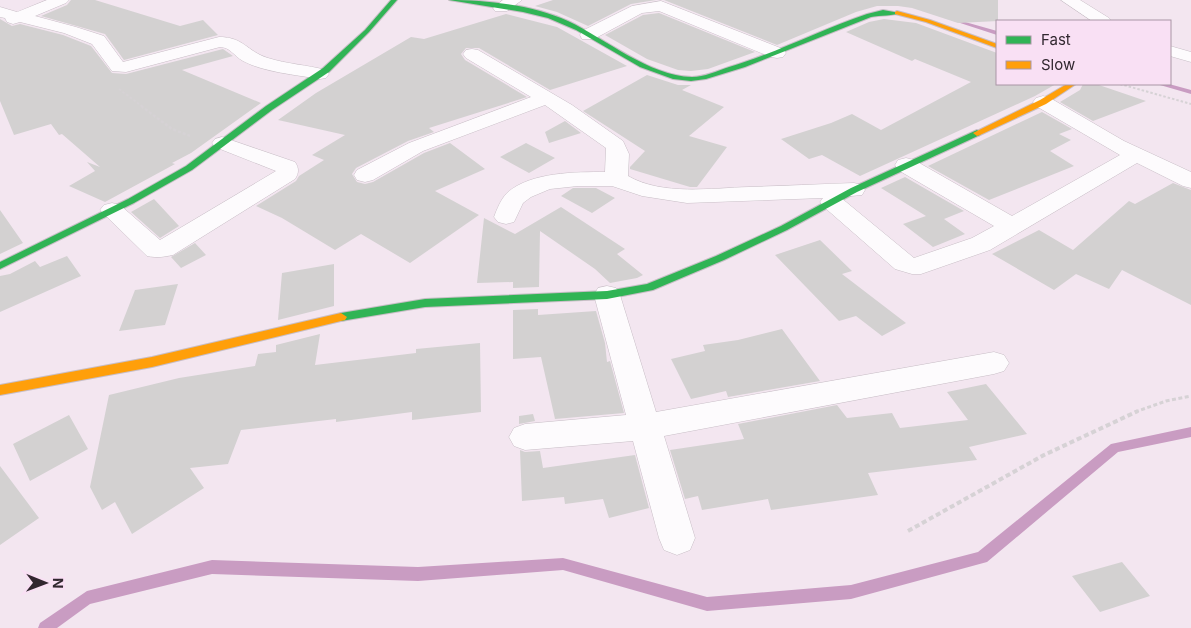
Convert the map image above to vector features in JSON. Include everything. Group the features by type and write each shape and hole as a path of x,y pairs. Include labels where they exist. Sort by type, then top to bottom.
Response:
{"street":[{"path":"0,24 61,0"},
{"path":"0,266 112,210 188,168 269,108 320,74 367,31 394,0"},
{"path":"452,0 508,4 562,22 678,78 692,79 706,76 777,53 854,21 883,12 925,21 996,46"},
{"path":"1068,0 1101,20"},
{"path":"588,35 638,9 661,6 777,53"},
{"path":"0,12 70,30 98,40 118,67 126,67 219,42 230,42 249,57 265,63 320,74"},
{"path":"1171,51 1191,57"},
{"path":"472,54 547,98 616,144 620,153 615,173 617,179"},
{"path":"0,390 152,362 321,321 424,303 607,295 649,287 720,258 784,228 854,190 1043,102 1070,85"},
{"path":"365,175 416,147 547,98"},
{"path":"1043,102 1137,154 1191,181"},
{"path":"112,210 156,250 164,249 287,174 287,167 220,144"},
{"path":"832,202 897,258 912,266 921,266 981,244 1137,154"},
{"path":"906,165 1012,226"},
{"path":"506,217 514,199 531,188 564,180 617,179 625,184 645,190 687,196 854,190"},
{"path":"607,295 677,538"},
{"path":"525,438 644,427 994,363"}],"path":[{"path":"1124,85 1191,104"},
{"path":"118,89 172,129 220,144"},
{"path":"908,531 1051,451 1118,420 1180,397 1191,396"}],"building":[{"path":"71,0 95,0 180,26 203,20 218,35 124,60 105,34 41,16 67,5"},
{"path":"553,0 656,0 631,4 588,26 557,12 535,6"},
{"path":"664,0 998,0 998,20 996,21 958,23 912,8 877,6 856,12 777,45"},
{"path":"659,13 755,52 708,69 678,70 647,59 605,35 643,15"},
{"path":"506,14 557,27 627,66 550,90 479,48 466,48 461,54 465,60 527,97 429,128 434,132 408,141 356,168 352,174 357,182 365,184 373,182 424,153 450,143 485,169 435,191 479,215 410,263 361,234 335,250 282,218 256,206 296,181 299,176 324,160 312,155 345,135 278,120 316,93 411,37 424,39"},
{"path":"0,19 12,26 20,24 63,35 91,46 112,73 126,74 223,49 233,56 182,70 261,103 191,153 172,163 175,164 105,202 69,186 95,171 87,162 100,167 62,134 59,135 51,124 14,135 0,101"},
{"path":"884,19 916,23 996,53 996,85 1054,85 1035,96 860,176 822,155 809,159 781,139 831,123 852,114 881,130 971,82 915,59 912,61 846,32 869,22"},
{"path":"647,75 678,85 691,85 682,90 724,107 689,136 727,147 697,187 690,187 630,169 645,151 583,111"},
{"path":"1082,85 1099,85 1146,101 1093,121 1060,102 1080,90"},
{"path":"1042,112 1072,129 1059,134 1071,140 1050,151 1074,166 989,200 928,166"},
{"path":"565,121 581,133 549,143 545,132"},
{"path":"526,143 555,158 529,173 500,157"},
{"path":"905,177 964,211 944,219 965,234 933,247 903,224 926,216 881,188"},
{"path":"1173,183 1191,190 1191,305 1122,270 1109,289 1076,274 1054,290 992,254 1039,230 1073,250 1129,201 1135,204"},
{"path":"573,188 596,188 615,198 592,213 561,196"},
{"path":"154,199 179,226 160,238 131,212"},
{"path":"561,207 625,249 617,254 643,275 637,278 610,283 595,269 540,231 539,287 513,288 513,282 477,283 484,218 515,234"},
{"path":"0,210 23,243 0,254"},
{"path":"820,240 852,271 842,274 906,323 882,336 856,316 839,321 775,255"},
{"path":"195,243 206,255 181,268 171,257"},
{"path":"67,256 81,276 0,312 0,276 10,274 35,261 40,267"},
{"path":"334,264 334,306 278,320 282,273"},
{"path":"178,284 165,325 119,331 135,290"},
{"path":"538,309 538,315 596,311 605,343 607,362 610,361 624,413 555,419 541,357 513,359 513,310"},
{"path":"782,329 820,381 728,397 726,391 691,399 671,359 705,351 703,345 738,340"},
{"path":"320,334 315,365 416,353 416,349 480,343 481,412 412,420 412,412 336,422 336,419 241,430 228,464 190,468 204,488 132,534 115,502 102,510 90,487 109,395 179,378 255,366 258,354 276,352 276,345"},
{"path":"986,384 1027,434 969,447 977,460 868,473 878,495 771,510 768,499 702,510 698,496 685,499 670,450 744,439 738,424 837,405 847,418 892,413 900,428 968,420 947,392"},
{"path":"533,414 535,421 519,424 519,416"},
{"path":"69,415 88,449 30,481 13,444"},
{"path":"520,450 525,452 540,451 543,468 635,455 649,508 609,518 603,499 565,504 564,497 522,501"},
{"path":"0,466 39,518 0,545"},
{"path":"1122,562 1150,596 1100,612 1072,576"}],"waterway":[{"path":"953,19 996,33"},
{"path":"1166,85 1191,92"},
{"path":"45,628 87,598 212,567 418,574 563,564 707,604 851,592 982,557 1115,448 1191,432"}],"traffic: fast":[{"path":"0,266 131,201 189,168 269,108 326,70 367,31 394,0"},
{"path":"452,0 523,10 551,17 578,29 643,65 676,77 691,79 743,65 869,15 883,12 897,13"},
{"path":"341,317 425,303 607,295 649,287 720,258 784,228 854,190 977,133"}],"traffic: slow":[{"path":"897,13 928,21 996,46"},
{"path":"977,133 1043,102 1070,85"},
{"path":"0,390 152,362 341,317"}]}
